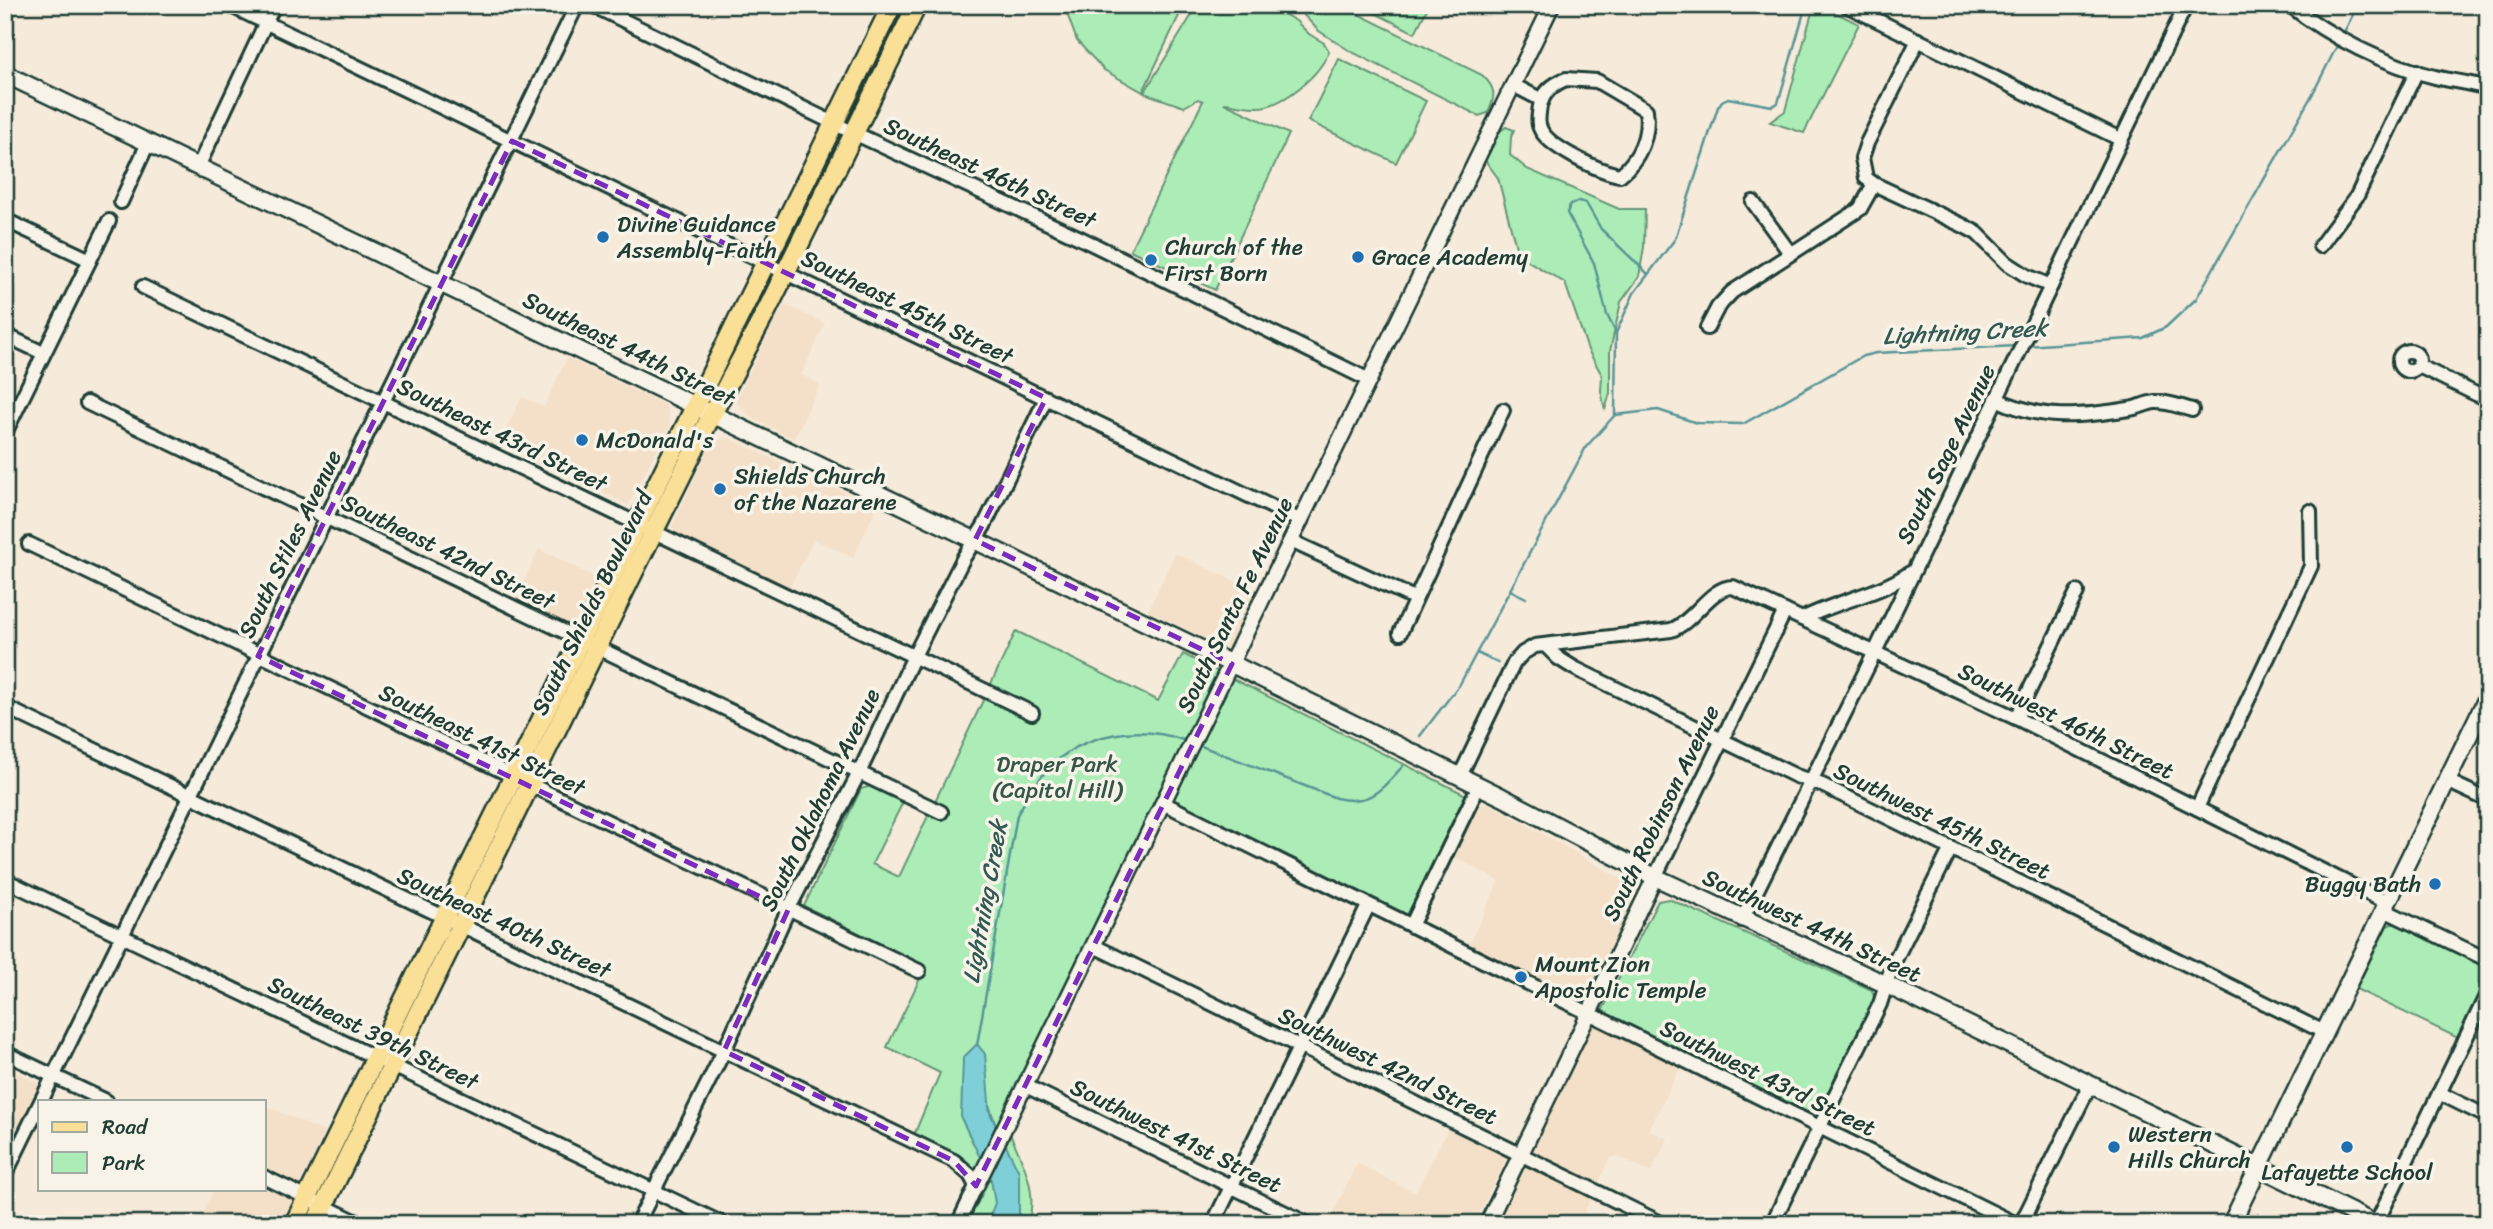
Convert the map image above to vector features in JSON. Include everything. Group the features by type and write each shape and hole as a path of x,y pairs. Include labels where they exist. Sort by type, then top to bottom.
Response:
{"main road":[{"name":"South Shields Boulevard","path":"315,1224 393,1065 512,778 892,5"},
{"name":"South Shields Boulevard","path":"294,1224 376,1058 529,785 917,5"},
{"name":"Southeast 44th Street","path":"5,74 1232,664"},
{"name":"Southwest 44th Street","path":"1232,664 1479,785 1742,920 1887,985 2375,1224"},
{"path":"2231,1224 2488,696"}],"street":[{"name":"Southeast 45th Street","path":"229,5 1301,521"},
{"path":"198,167 274,5"},
{"name":"South Stiles Avenue","path":"41,1100 577,5"},
{"name":"Southeast 46th Street","path":"592,5 854,133 1080,238 1369,380"},
{"name":"South Santa Fe Avenue","path":"958,1224 1552,5"},
{"path":"1846,5 2120,139"},
{"name":"South Sage Avenue","path":"1742,920 1874,654 2186,5"},
{"path":"2290,5 2321,28 2417,71 2488,88"},
{"path":"1918,40 1867,143 1862,158 1866,178 1977,233 2007,263 2027,276 2051,286"},
{"path":"2320,246 2357,196 2417,71"},
{"path":"1566,79 1597,81 1646,110 1646,138 1628,169 1620,175 1609,173 1549,141 1539,128 1542,100 1553,84 1566,79"},
{"path":"1513,85 1542,100"},
{"path":"121,202 148,143"},
{"path":"1707,328 1718,307 1732,292 1860,209 1874,184"},
{"path":"1753,202 1790,253"},
{"path":"5,220 90,260"},
{"path":"5,433 109,221"},
{"name":"Southeast 43rd Street","path":"143,287 1032,713"},
{"path":"5,335 43,353"},
{"path":"2419,366 2488,400"},
{"name":"South Oklahoma Avenue","path":"637,1224 724,1051 788,910 859,774 914,656 1046,398"},
{"path":"1996,399 2043,415 2101,413 2133,409 2155,402 2192,410"},
{"name":"Southeast 42nd Street","path":"87,403 941,812"},
{"path":"1399,633 1503,410"},
{"path":"2197,808 2311,566 2310,511"},
{"path":"1292,541 1414,598"},
{"name":"Southeast 41st Street","path":"29,544 919,971"},
{"path":"1802,619 1828,606 1877,590 1913,571"},
{"name":"Southwest 46th Street","path":"1545,645 1671,631 1685,623 1722,589 1729,587 1741,590 2016,718 2197,808 2488,960"},
{"path":"2016,718 2077,592"},
{"name":"South Robinson Avenue","path":"1487,1224 1785,611"},
{"path":"1460,776 1514,663 1527,650 1545,645"},
{"name":"Southwest 45th Street","path":"1545,645 1558,658 1574,668 1951,848 2324,1032"},
{"name":"Southeast 40th Street","path":"5,707 954,1161 970,1175 976,1186"},
{"path":"2446,781 2488,800"},
{"path":"1411,926 1479,785"},
{"name":"Southwest 43rd Street","path":"1163,803 2018,1224"},
{"path":"1772,1224 1881,1004 1892,966 1951,848"},
{"name":"Southeast 39th Street","path":"5,880 723,1224"},
{"path":"1213,1224 1368,906"},
{"name":"Southwest 42nd Street","path":"1094,946 1663,1224"},
{"path":"2375,1224 2488,992"},
{"path":"5,1053 104,1100"},
{"path":"2018,1224 2090,1084"},
{"name":"Southwest 41st Street","path":"1026,1086 1308,1224"},
{"path":"2439,1093 2488,1117"},
{"name":"South Stiles Avenue","path":"5,1175 38,1105"},
{"path":"266,1178 361,1224"}],"highlighted area":[{"path":"512,141 1046,398 975,540 1232,664 976,1186 954,1161 724,1051 788,910 258,656"}],"shaded area":[{"path":"784,304 825,324 801,375 820,384 794,439 755,420 737,404 736,399"},
{"path":"567,358 667,406 670,425 628,505 499,443 522,397 544,407"},
{"path":"729,438 877,507 853,558 814,539 789,589 676,535 672,526 712,441"},
{"path":"539,549 597,578 575,622 566,624 515,600"},
{"path":"1175,553 1258,592 1231,650 1148,611"},
{"path":"1486,802 1639,889 1583,1003 1468,947 1499,881 1453,856 1479,806"},
{"path":"1594,1024 1681,1066 1649,1130 1668,1139 1651,1172 1617,1156 1610,1158 1579,1224 1496,1224"},
{"path":"5,1066 41,1084 5,1157"},
{"path":"266,1106 325,1132 281,1224 198,1224 214,1190 266,1190"},
{"path":"1449,1127 1507,1157 1474,1224 1328,1224 1357,1163 1415,1193"}],"green space":[{"path":"1064,5 1184,5 1143,92 1104,70 1077,41"},
{"path":"1198,5 1268,5 1296,21 1309,34 1324,43 1329,51 1309,79 1278,102 1257,107 1224,103 1289,134 1215,290 1130,250 1203,101 1198,99 1184,107 1144,93"},
{"path":"1294,5 1340,5 1482,75 1493,92 1488,113 1479,116 1350,51 1319,31"},
{"path":"1359,5 1429,5 1415,33"},
{"path":"1814,5 1820,5 1859,24 1804,133 1770,122 1785,111"},
{"path":"1339,59 1426,101 1396,163 1308,121"},
{"path":"1506,127 1514,130 1510,155 1527,169 1619,209 1645,209 1644,247 1639,277 1621,302 1610,351 1610,393 1605,410 1601,391 1602,375 1588,350 1565,283 1518,255 1498,178 1484,159 1495,135"},
{"name":"Draper Park (Capitol Hill)","path":"1016,631 1158,701 1183,654 1466,795 1407,916 1161,796 1002,1117 1029,1183 1031,1211 1027,1224 967,1224 983,1192 974,1169 958,1154 914,1135 940,1073 887,1047 926,966 804,906 861,789 871,786 903,802 872,864 899,877"},
{"path":"1669,899 1872,990 1875,1001 1820,1111 1805,1112 1684,1055 1602,1011 1658,901"},
{"path":"2398,924 2486,967 2488,982 2460,1039 2356,989 2387,926"}],"water":[{"path":"977,1044 985,1054 990,1113 1019,1172 1019,1216 1015,1224 987,1224 995,1203 991,1180 961,1118 963,1058"}],"waterway":[{"path":"1615,415 1616,333 1634,293 1675,239 1718,107 1728,98 1772,106 1778,103 1806,5"},
{"name":"Lightning Creek","path":"2342,36 2358,5"},
{"name":"Lightning Creek","path":"2026,346 2143,338 2166,327 2196,299 2312,95 2339,42"},
{"path":"1616,333 1607,315 1594,263 1567,213 1570,205 1579,201 1586,203 1601,229 1648,274"},
{"name":"Lightning Creek","path":"1420,736 1460,684 1586,447 1615,415 1658,410 1697,423 1743,424 1863,356 1876,353 2016,346"},
{"path":"1510,590 1526,598"},
{"path":"1477,653 1498,663"},
{"name":"Lightning Creek","path":"977,1045 1017,815 1035,785 1062,756 1095,739 1150,733 1186,741"},
{"name":"Lightning Creek","path":"1196,744 1336,798 1348,800 1367,798 1374,794 1403,766"},
{"name":"Lightning Creek","path":"989,1106 997,1129"}],"place":[{"name":"Divine Guidance Assembly-Faith","path":"603,237"},
{"name":"Grace Academy","path":"1358,257"},
{"name":"Church of the First Born","path":"1151,260"},
{"name":"McDonald's","path":"582,440"},
{"name":"Shields Church of the Nazarene","path":"720,489"},
{"name":"Buggy Bath","path":"2435,884"},
{"name":"Mount Zion Apostolic Temple","path":"1521,977"},
{"name":"Western Hills Church","path":"2114,1147"},
{"name":"Lafayette School","path":"2347,1147"}]}
